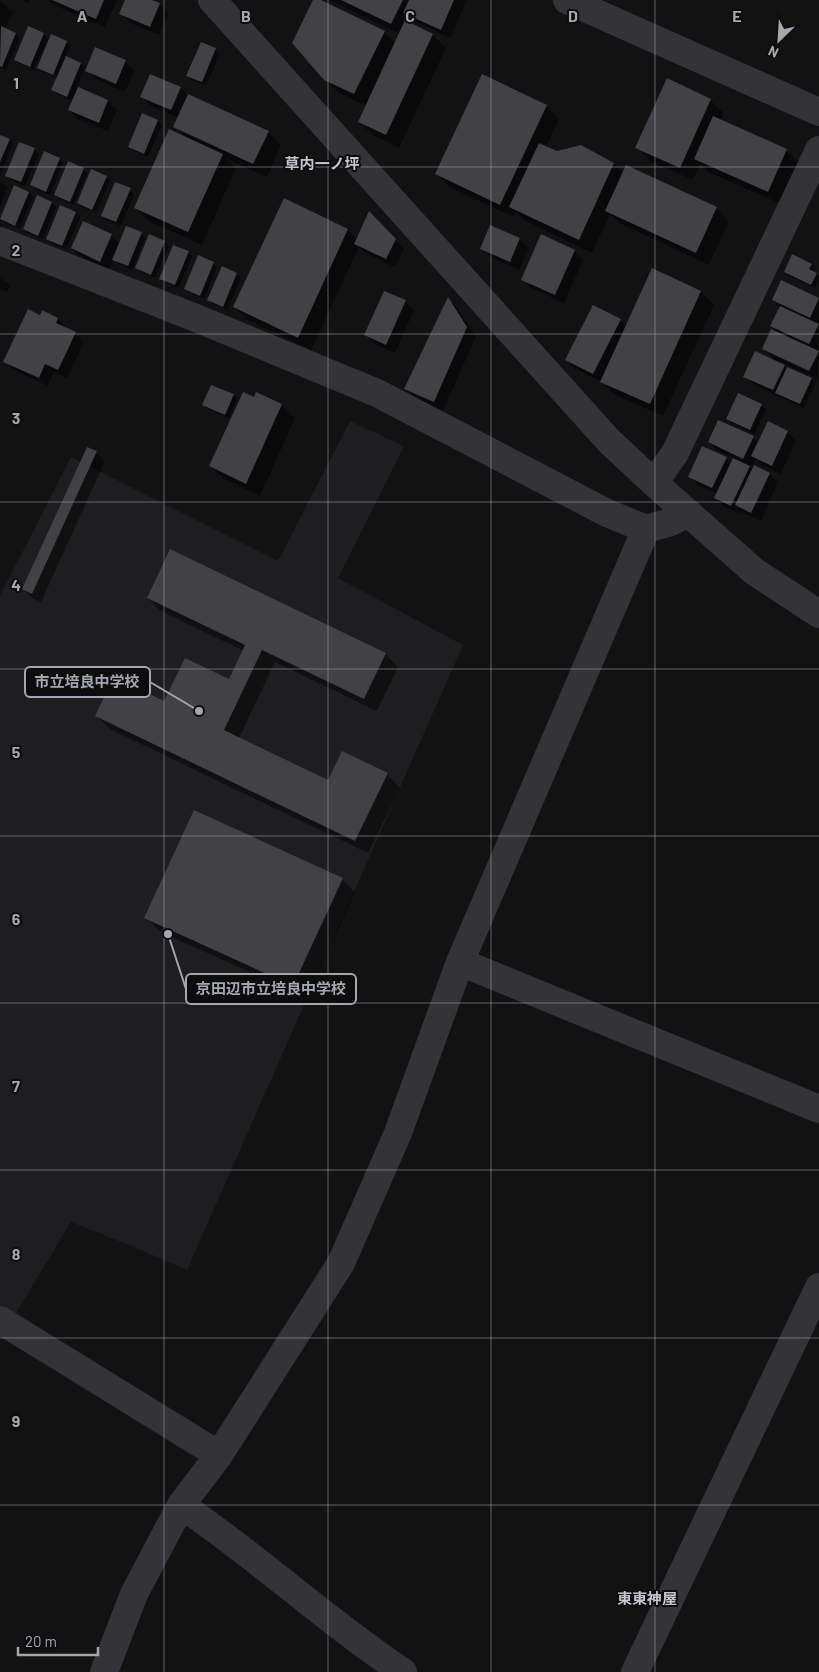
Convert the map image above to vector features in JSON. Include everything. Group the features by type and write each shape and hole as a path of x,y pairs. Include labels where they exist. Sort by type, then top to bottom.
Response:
{"street":[{"path":"212,0 609,441 654,484 754,572 819,614"},
{"path":"567,0 819,112"},
{"path":"654,484 675,452 819,150"},
{"path":"0,241 196,318 377,394 607,513 646,529 671,522 688,513"},
{"path":"104,1672 134,1594 181,1505 219,1455 341,1263 398,1132 460,962 646,529"},
{"path":"460,962 819,1109"},
{"path":"635,1672 819,1287"},
{"path":"0,1320 219,1455"},
{"path":"181,1505 216,1528 263,1567 377,1655 403,1672"}],"shaded area":[{"path":"350,421 404,446 338,578 463,645 187,1270 71,1222 13,1318 0,1309 0,596 71,457 278,561"}],"building":[{"path":"52,0 104,0 96,19"},
{"path":"125,0 152,0 160,3 150,27 119,14"},
{"path":"313,0 321,0 385,31 354,94 324,80 292,43"},
{"path":"341,0 403,0 391,24"},
{"path":"409,0 454,0 441,30 403,13"},
{"path":"405,20 433,34 386,135 358,122"},
{"path":"1,26 16,33 2,67 0,66"},
{"path":"28,26 44,33 30,67 14,60"},
{"path":"51,34 67,41 53,75 37,68"},
{"path":"201,42 216,48 202,82 186,76"},
{"path":"95,47 126,60 116,84 85,71"},
{"path":"66,56 81,63 67,97 51,90"},
{"path":"150,74 181,87 171,110 140,97"},
{"path":"482,74 547,105 500,205 435,174"},
{"path":"667,78 711,99 680,168 635,148"},
{"path":"78,87 108,100 99,123 68,110"},
{"path":"188,94 269,131 253,164 173,127"},
{"path":"142,113 158,120 144,154 128,147"},
{"path":"713,116 787,149 768,192 694,159"},
{"path":"169,129 223,154 188,232 134,208"},
{"path":"0,135 10,139 0,162"},
{"path":"19,142 35,148 21,182 5,176"},
{"path":"539,143 557,151 581,145 614,163 579,240 509,207"},
{"path":"44,151 60,158 46,192 30,185"},
{"path":"68,161 84,168 70,202 54,195"},
{"path":"626,165 717,207 696,253 605,211"},
{"path":"91,169 107,176 92,210 77,203"},
{"path":"115,182 131,188 116,222 101,216"},
{"path":"14,185 29,192 15,226 0,219"},
{"path":"37,195 52,202 38,236 23,229"},
{"path":"284,198 348,229 298,338 233,307"},
{"path":"60,205 76,212 62,246 46,239"},
{"path":"369,211 396,239 386,259 354,244"},
{"path":"83,221 112,234 100,262 71,248"},
{"path":"490,225 520,238 510,262 480,249"},
{"path":"126,226 142,232 128,266 112,260"},
{"path":"149,234 165,241 151,275 135,268"},
{"path":"541,234 575,250 555,295 521,280"},
{"path":"173,245 189,251 175,285 159,279"},
{"path":"792,254 812,264 809,269 817,273 811,285 784,272"},
{"path":"198,255 214,262 200,296 184,289"},
{"path":"222,266 237,273 223,307 207,300"},
{"path":"652,268 701,291 650,404 600,382"},
{"path":"781,280 819,298 810,318 772,300"},
{"path":"384,291 406,300 386,345 364,335"},
{"path":"448,297 467,327 434,402 404,389"},
{"path":"593,305 621,319 593,374 565,360"},
{"path":"780,306 819,324 809,344 770,326"},
{"path":"28,309 40,315 42,310 58,318 56,323 76,332 58,370 45,364 39,378 3,362"},
{"path":"771,329 819,351 809,371 762,349"},
{"path":"755,351 785,365 773,390 743,377"},
{"path":"787,367 812,378 800,404 775,393"},
{"path":"211,385 234,394 225,415 202,405"},
{"path":"243,392 254,397 256,392 282,404 246,484 209,466"},
{"path":"738,393 762,404 750,430 726,419"},
{"path":"718,420 754,436 743,459 708,442"},
{"path":"768,421 788,431 772,466 751,456"},
{"path":"702,446 727,457 712,488 688,477"},
{"path":"87,447 97,451 32,594 22,589"},
{"path":"733,458 750,466 731,506 714,498"},
{"path":"754,465 770,473 751,513 735,505"},
{"path":"170,549 386,653 364,699 262,650 224,730 328,780 342,751 388,773 355,841 95,716 114,677 164,701 185,658 229,679 245,645 147,598"},
{"path":"194,810 343,878 293,986 144,918"}],"place":[{"name":"市立培良中学校","path":"199,711"},
{"name":"京田辺市立培良中学校","path":"168,934"}],"district":[{"name":"草内一ノ坪","path":"322,163"},
{"name":"東東神屋","path":"647,1598"}]}
